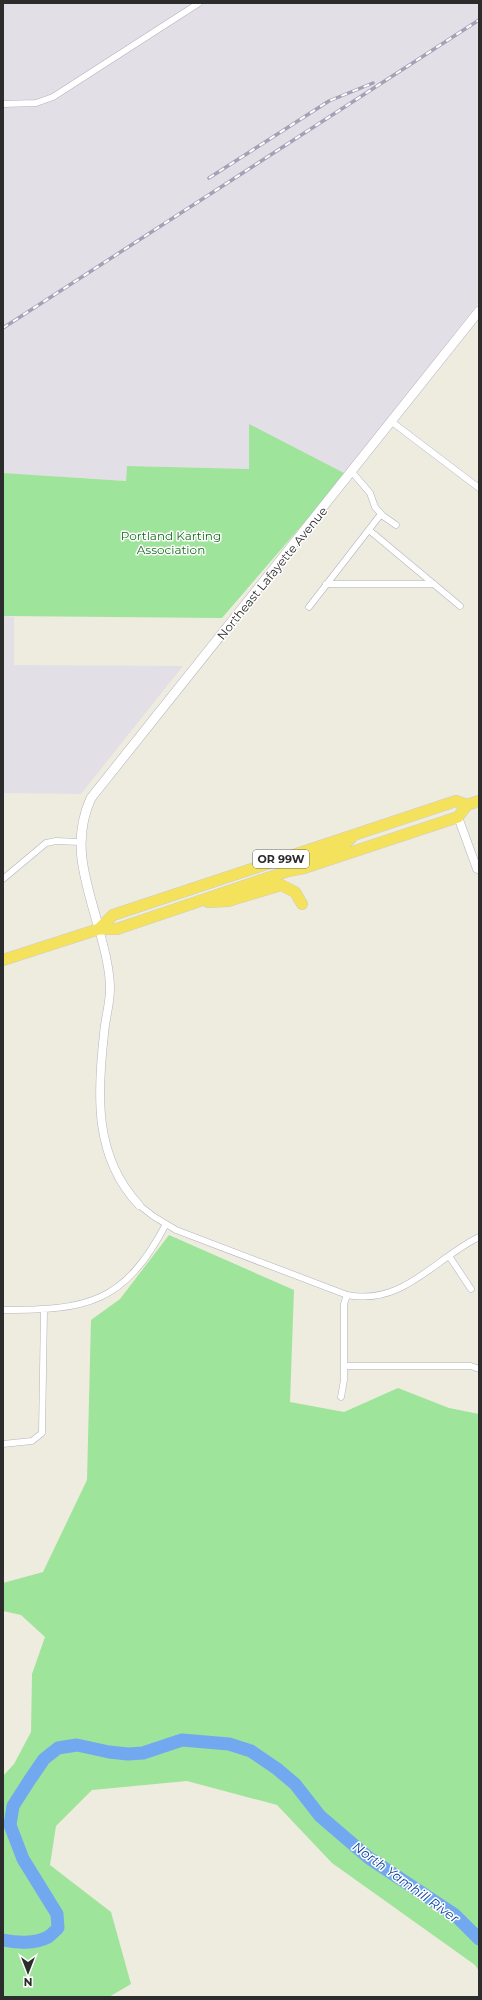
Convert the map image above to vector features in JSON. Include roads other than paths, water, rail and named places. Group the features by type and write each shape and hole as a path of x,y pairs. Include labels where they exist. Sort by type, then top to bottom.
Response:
{"highway":[{"name":"OR 99W","path":"99,929 113,915 456,801 467,805 479,801"},
{"path":"458,817 467,805"},
{"name":"OR 99W","path":"3,960 99,929 117,929 288,871 304,868 458,817"},
{"path":"304,868 312,857 340,848 355,835"},
{"path":"211,897 223,887 283,867 292,861 294,855"},
{"path":"194,903 228,901 281,885 295,892 302,904"}],"main road":[{"name":"Northeast Lafayette Avenue","path":"99,929 85,878 80,842 85,812 100,786 392,422 479,311"}],"street":[{"path":"3,104 36,103 53,97 199,3"},
{"path":"392,422 479,488"},
{"path":"352,472 370,493 375,507 381,514 396,525"},
{"path":"309,607 381,514"},
{"path":"369,530 460,606"},
{"path":"326,584 434,584"},
{"path":"458,817 477,869 479,868"},
{"path":"3,879 46,843 56,841 80,842"},
{"path":"99,929 110,980 101,1060 102,1127 106,1149 113,1169 128,1194 139,1205 166,1224 347,1295 359,1297 377,1297 394,1292 479,1237"},
{"path":"3,1310 44,1310 83,1304 111,1292 133,1274 149,1254 166,1224"},
{"path":"449,1256 471,1289"},
{"path":"341,1397 344,1366 344,1304 347,1295"},
{"path":"3,1444 32,1441 39,1437 42,1433 44,1310"},
{"path":"344,1366 471,1366 479,1368"}],"waterway":[{"name":"North Yamhill River","path":"3,1940 14,1942 37,1941 48,1937 58,1928 57,1914 23,1859 10,1825 13,1806 44,1759 58,1748 77,1745 109,1752 128,1754 143,1753 182,1740 229,1744 251,1751 276,1768 295,1784 320,1816 369,1858 455,1915 479,1939"}],"railway":[{"path":"3,328 479,20"},
{"path":"209,178 329,101 373,83"}],"park label":[{"name":"Portland Karting Association","path":"171,542"}]}
